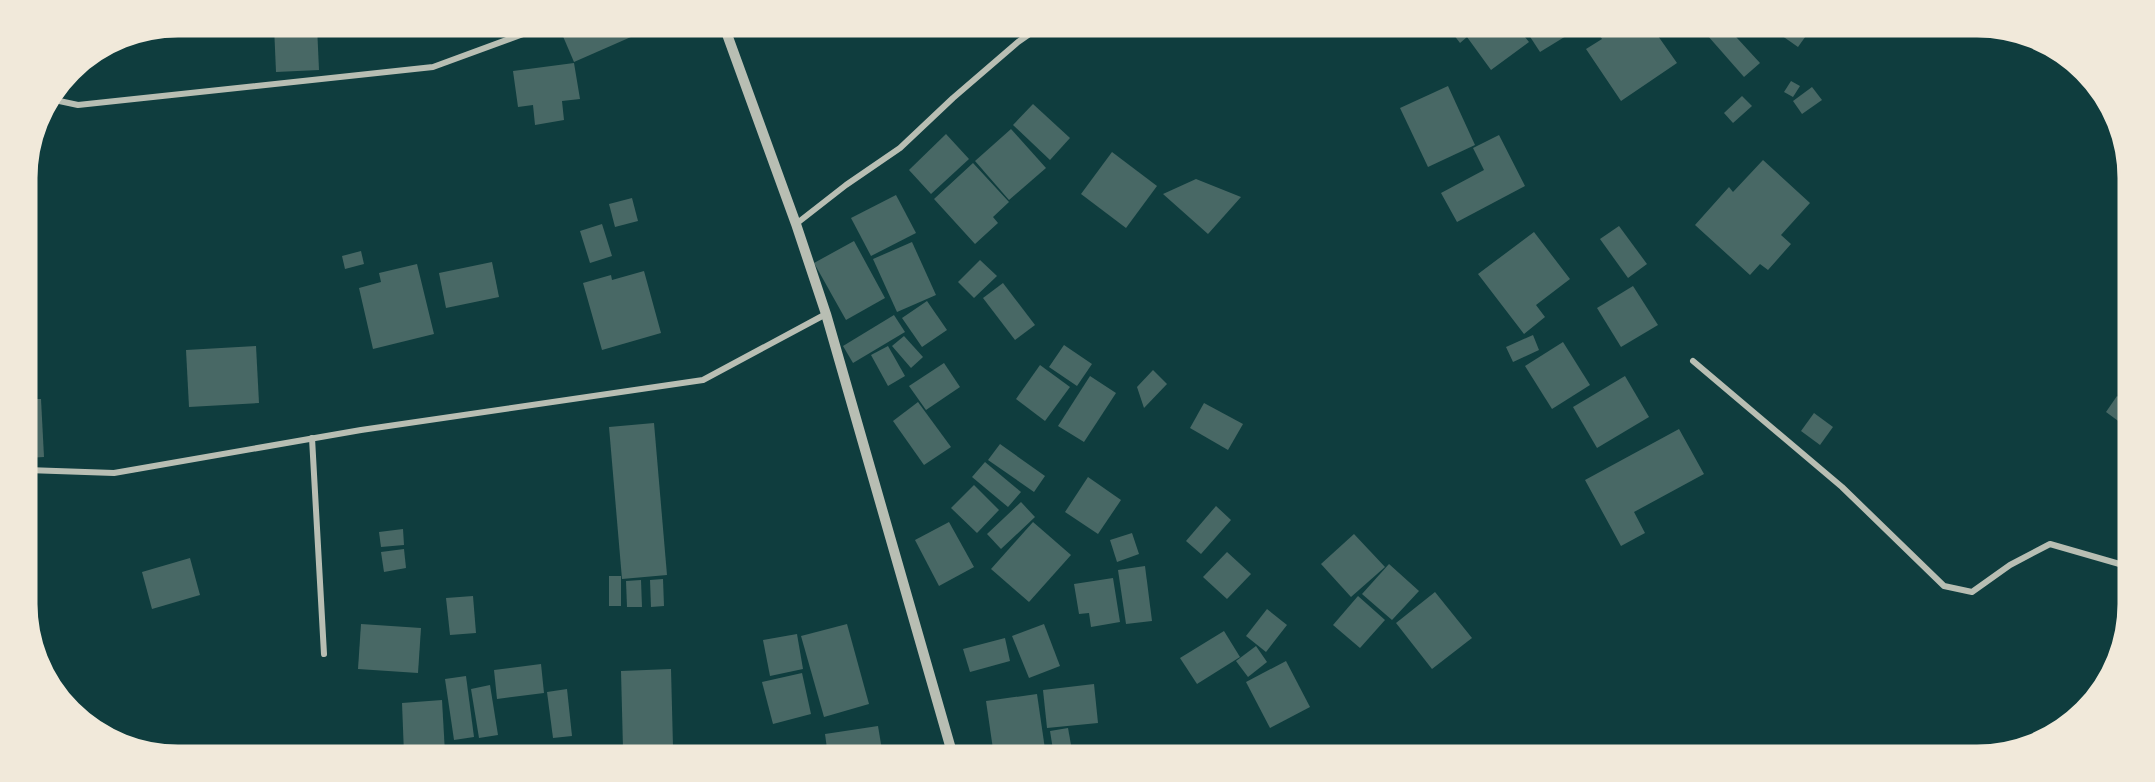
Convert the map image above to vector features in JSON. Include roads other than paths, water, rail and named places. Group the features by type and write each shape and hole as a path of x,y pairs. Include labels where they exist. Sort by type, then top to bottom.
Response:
{"street":[{"path":"59,101 78,105 433,67 518,36"},
{"path":"728,36 826,314 950,746"},
{"path":"796,224 846,184 900,148 952,98 1027,36"},
{"path":"36,470 114,473 312,438 703,380 826,314"},
{"path":"1693,361 1842,488 1944,586 1972,592 2010,565 2050,544 2119,564"},
{"path":"312,438 324,654"}]}
